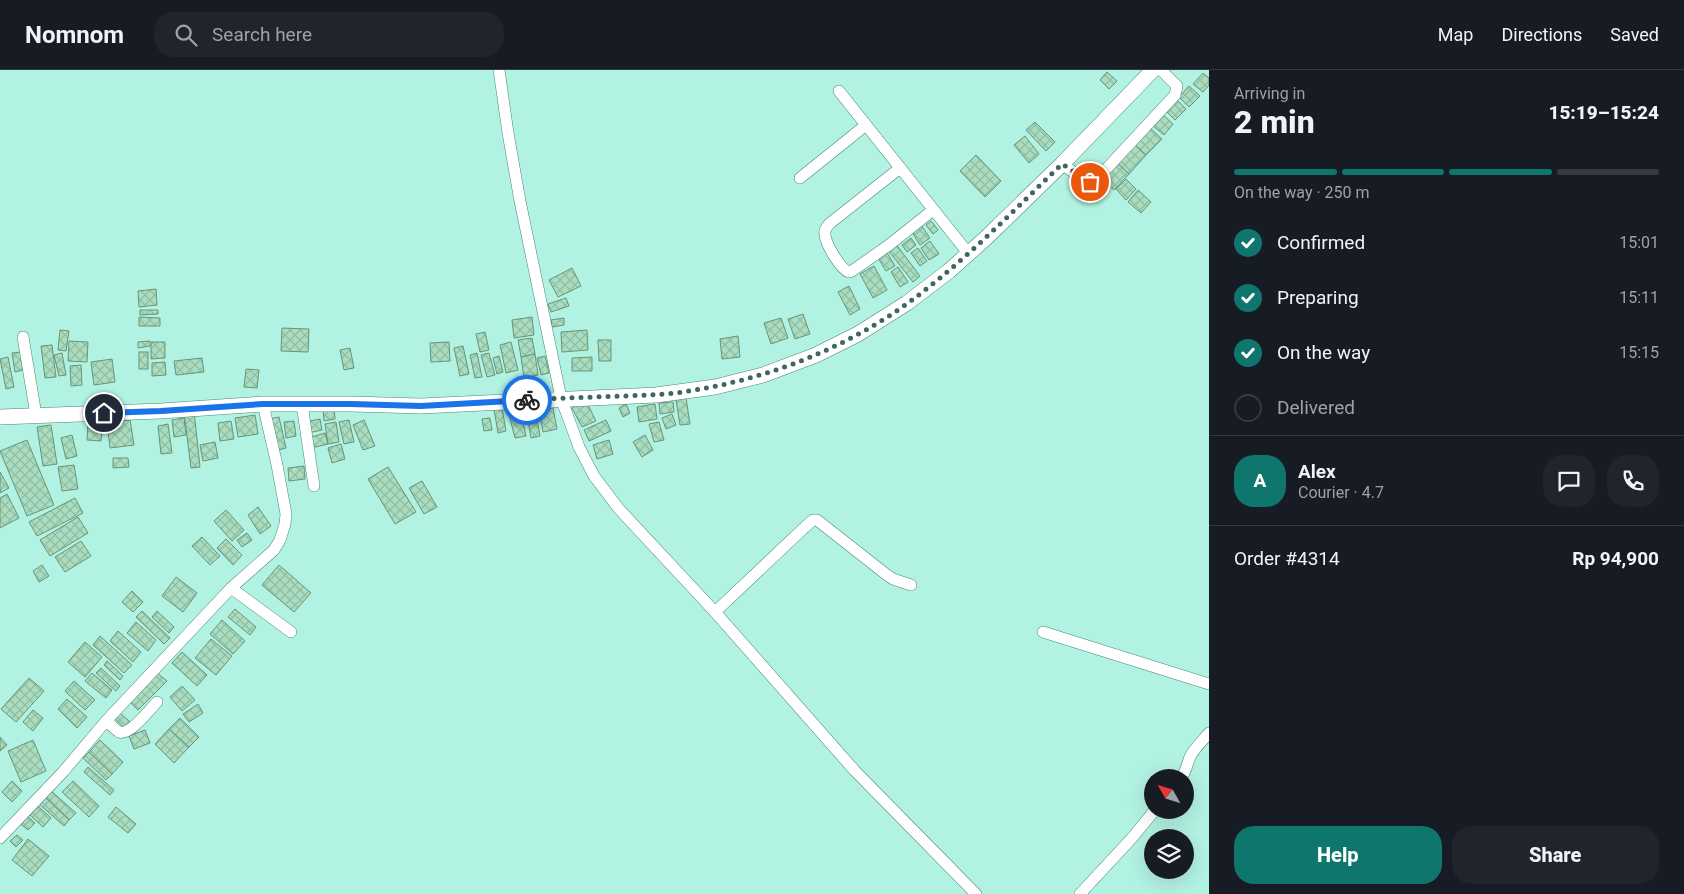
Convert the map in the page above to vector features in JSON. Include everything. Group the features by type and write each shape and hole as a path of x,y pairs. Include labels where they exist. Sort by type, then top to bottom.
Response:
{"main road":[{"path":"0,417 161,411 263,404 421,406 656,395 688,392 763,375 816,354 858,334 914,298 968,253 1062,164 1153,70"}],"street":[{"path":"499,70 520,201 561,398 585,461 606,492 855,771 976,894"},
{"path":"1062,164 1086,181 1096,180 1177,92 1176,86 1161,70"},
{"path":"839,91 968,253"},
{"path":"800,178 866,125"},
{"path":"900,168 828,224 825,237 841,268 848,272 852,271 889,246 934,210"},
{"path":"23,337 36,415"},
{"path":"0,838 63,772 106,721 231,588 274,550 280,540 286,514 263,404"},
{"path":"302,404 314,486"},
{"path":"715,612 813,520 816,520 887,575 911,586"},
{"path":"231,588 291,632"},
{"path":"1043,632 1209,684"},
{"path":"106,721 120,732 125,733 156,702"},
{"path":"1186,769 1194,751 1209,732"},
{"path":"1080,894 1148,819"}],"building":[{"path":"1107,72 1117,81 1109,89 1100,80"},
{"path":"1203,73 1209,78 1209,85 1203,92 1193,84"},
{"path":"1189,86 1200,96 1189,107 1179,97"},
{"path":"1176,99 1186,109 1175,120 1165,110"},
{"path":"1162,114 1173,124 1164,135 1152,125"},
{"path":"1035,122 1055,142 1046,151 1026,130"},
{"path":"1149,127 1162,139 1146,155 1134,144"},
{"path":"1025,136 1039,154 1029,163 1014,145"},
{"path":"1134,144 1146,155 1129,174 1116,162"},
{"path":"976,155 1001,181 985,197 960,171"},
{"path":"1116,162 1129,174 1114,190 1101,178"},
{"path":"1126,179 1136,189 1126,200 1116,189"},
{"path":"1138,190 1151,202 1141,213 1128,202"},
{"path":"931,221 938,230 933,234 926,225"},
{"path":"921,225 930,238 920,245 912,232"},
{"path":"911,238 916,245 907,252 902,245"},
{"path":"930,241 939,254 929,260 921,248"},
{"path":"895,243 920,276 913,282 887,249"},
{"path":"918,248 927,261 920,266 911,253"},
{"path":"886,251 895,266 886,271 877,256"},
{"path":"874,266 887,290 873,298 860,274"},
{"path":"898,267 908,282 900,287 891,272"},
{"path":"572,268 581,286 558,297 549,280"},
{"path":"849,286 860,309 850,315 838,292"},
{"path":"156,289 157,305 139,307 138,291"},
{"path":"566,298 569,306 551,312 548,304"},
{"path":"140,310 158,310 158,314 140,315"},
{"path":"803,314 810,334 795,339 788,319"},
{"path":"139,317 160,318 160,326 139,326"},
{"path":"532,317 534,335 514,338 512,320"},
{"path":"564,318 564,325 552,327 551,320"},
{"path":"781,318 788,338 771,344 764,323"},
{"path":"282,328 309,329 308,352 281,351"},
{"path":"60,330 69,331 66,351 58,350"},
{"path":"587,330 588,350 562,352 561,332"},
{"path":"485,332 489,350 480,352 476,334"},
{"path":"738,336 740,357 722,359 720,339"},
{"path":"532,338 535,354 521,357 518,340"},
{"path":"598,340 611,340 611,361 599,361"},
{"path":"69,341 88,342 87,362 68,361"},
{"path":"150,341 150,346 138,348 138,342"},
{"path":"151,342 165,342 165,358 151,359"},
{"path":"449,342 450,361 431,362 430,343"},
{"path":"511,342 518,370 506,373 500,345"},
{"path":"52,345 56,377 45,378 41,346"},
{"path":"463,346 469,374 460,376 454,348"},
{"path":"350,348 354,368 344,370 340,350"},
{"path":"21,352 23,370 15,372 12,353"},
{"path":"139,352 148,352 148,369 139,369"},
{"path":"62,353 66,375 59,376 54,355"},
{"path":"477,353 482,377 475,378 470,355"},
{"path":"489,353 495,375 487,377 481,355"},
{"path":"535,354 538,375 524,378 521,357"},
{"path":"499,356 503,372 497,374 493,358"},
{"path":"545,356 549,373 541,375 537,358"},
{"path":"8,357 14,387 6,389 0,359"},
{"path":"592,357 592,371 572,371 572,358"},
{"path":"202,358 204,372 176,375 174,361"},
{"path":"112,359 115,382 94,385 91,362"},
{"path":"165,362 166,375 152,376 152,363"},
{"path":"81,365 82,385 71,386 70,366"},
{"path":"246,369 259,370 257,388 244,387"},
{"path":"686,398 690,424 680,425 676,400"},
{"path":"586,401 596,421 582,427 572,408"},
{"path":"673,402 674,412 660,414 659,403"},
{"path":"519,404 526,436 515,438 507,407"},
{"path":"626,404 630,413 623,417 619,408"},
{"path":"655,404 657,419 639,422 637,407"},
{"path":"334,407 335,419 324,421 323,408"},
{"path":"502,408 506,431 498,433 494,409"},
{"path":"553,408 557,429 543,432 539,410"},
{"path":"194,411 200,467 191,468 184,412"},
{"path":"672,414 676,425 666,429 662,418"},
{"path":"255,415 258,434 238,437 235,418"},
{"path":"279,417 286,448 276,451 269,419"},
{"path":"184,418 186,435 174,437 172,420"},
{"path":"490,418 492,430 484,431 482,419"},
{"path":"320,419 322,430 308,433 305,422"},
{"path":"537,419 540,436 531,438 528,421"},
{"path":"130,420 134,445 110,448 107,423"},
{"path":"349,420 354,442 344,444 339,422"},
{"path":"364,420 375,446 363,450 353,425"},
{"path":"606,420 611,431 589,441 584,430"},
{"path":"231,421 234,439 220,441 218,423"},
{"path":"294,421 296,436 286,438 284,422"},
{"path":"88,422 103,423 101,441 87,440"},
{"path":"336,422 339,442 328,444 325,424"},
{"path":"659,422 664,440 654,442 649,424"},
{"path":"168,424 172,453 161,454 158,426"},
{"path":"51,425 57,464 43,466 37,427"},
{"path":"325,433 328,444 311,448 308,438"},
{"path":"72,435 77,456 66,459 61,438"},
{"path":"645,435 653,450 642,457 633,442"},
{"path":"27,440 54,505 27,516 0,451"},
{"path":"609,440 613,454 597,459 593,445"},
{"path":"215,442 218,458 203,461 200,445"},
{"path":"341,444 345,459 332,463 328,448"},
{"path":"113,458 128,458 129,467 113,468"},
{"path":"74,465 78,489 62,491 58,467"},
{"path":"304,466 305,479 289,481 288,468"},
{"path":"388,467 416,512 395,524 368,479"},
{"path":"0,472 9,488 0,493"},
{"path":"422,481 437,507 424,514 409,488"},
{"path":"7,494 19,518 0,528 0,498"},
{"path":"75,498 83,513 37,536 29,522"},
{"path":"258,507 271,526 260,534 248,515"},
{"path":"226,510 244,530 232,541 214,521"},
{"path":"78,517 88,533 50,556 40,540"},
{"path":"247,533 252,540 242,547 237,540"},
{"path":"202,537 220,556 210,565 192,546"},
{"path":"226,539 242,555 233,565 217,548"},
{"path":"81,541 91,556 65,572 55,557"},
{"path":"42,565 49,576 39,582 33,571"},
{"path":"279,565 311,593 294,612 262,585"},
{"path":"176,577 197,593 183,612 162,596"},
{"path":"132,591 143,602 133,612 122,602"},
{"path":"235,609 256,627 250,635 228,617"},
{"path":"142,611 170,638 164,644 136,617"},
{"path":"157,611 174,627 169,633 152,617"},
{"path":"222,620 245,641 233,654 210,634"},
{"path":"136,622 156,640 148,651 127,633"},
{"path":"118,631 141,652 133,662 110,641"},
{"path":"100,636 132,665 124,673 93,645"},
{"path":"211,639 232,656 216,675 195,658"},
{"path":"85,642 102,657 85,677 68,662"},
{"path":"182,652 207,675 197,686 172,663"},
{"path":"107,661 123,676 120,680 104,665"},
{"path":"101,668 120,686 116,691 96,673"},
{"path":"156,672 167,681 138,710 128,700"},
{"path":"92,673 112,690 106,698 85,681"},
{"path":"29,678 44,691 16,722 1,709"},
{"path":"74,681 95,700 85,710 65,691"},
{"path":"182,686 195,700 182,711 170,697"},
{"path":"67,699 87,717 77,728 58,709"},
{"path":"198,704 203,713 189,722 183,714"},
{"path":"33,710 43,718 33,731 23,722"},
{"path":"119,712 130,722 125,728 114,718"},
{"path":"180,718 199,737 189,747 169,729"},
{"path":"169,729 189,747 174,763 155,744"},
{"path":"145,730 150,743 134,749 129,736"},
{"path":"0,737 7,745 0,751"},
{"path":"33,740 46,771 21,782 8,751"},
{"path":"100,740 123,762 112,774 89,752"},
{"path":"89,752 112,774 106,780 83,758"},
{"path":"88,767 114,790 110,795 84,772"},
{"path":"12,781 22,791 12,802 2,792"},
{"path":"73,781 99,806 89,817 62,792"},
{"path":"50,790 76,813 69,820 44,796"},
{"path":"44,796 69,820 64,826 38,803"},
{"path":"38,806 51,818 43,827 30,815"},
{"path":"116,807 136,824 128,833 108,817"},
{"path":"24,813 35,823 28,830 17,821"},
{"path":"17,835 23,840 16,847 10,841"},
{"path":"28,839 49,856 32,876 12,860"}],"way so far":[{"path":"527,400 688,392 763,375 790,366 858,334 907,303 948,271 986,237 1062,164 1090,182"}],"route":[{"path":"104,413 263,404 421,406 527,400"}]}
